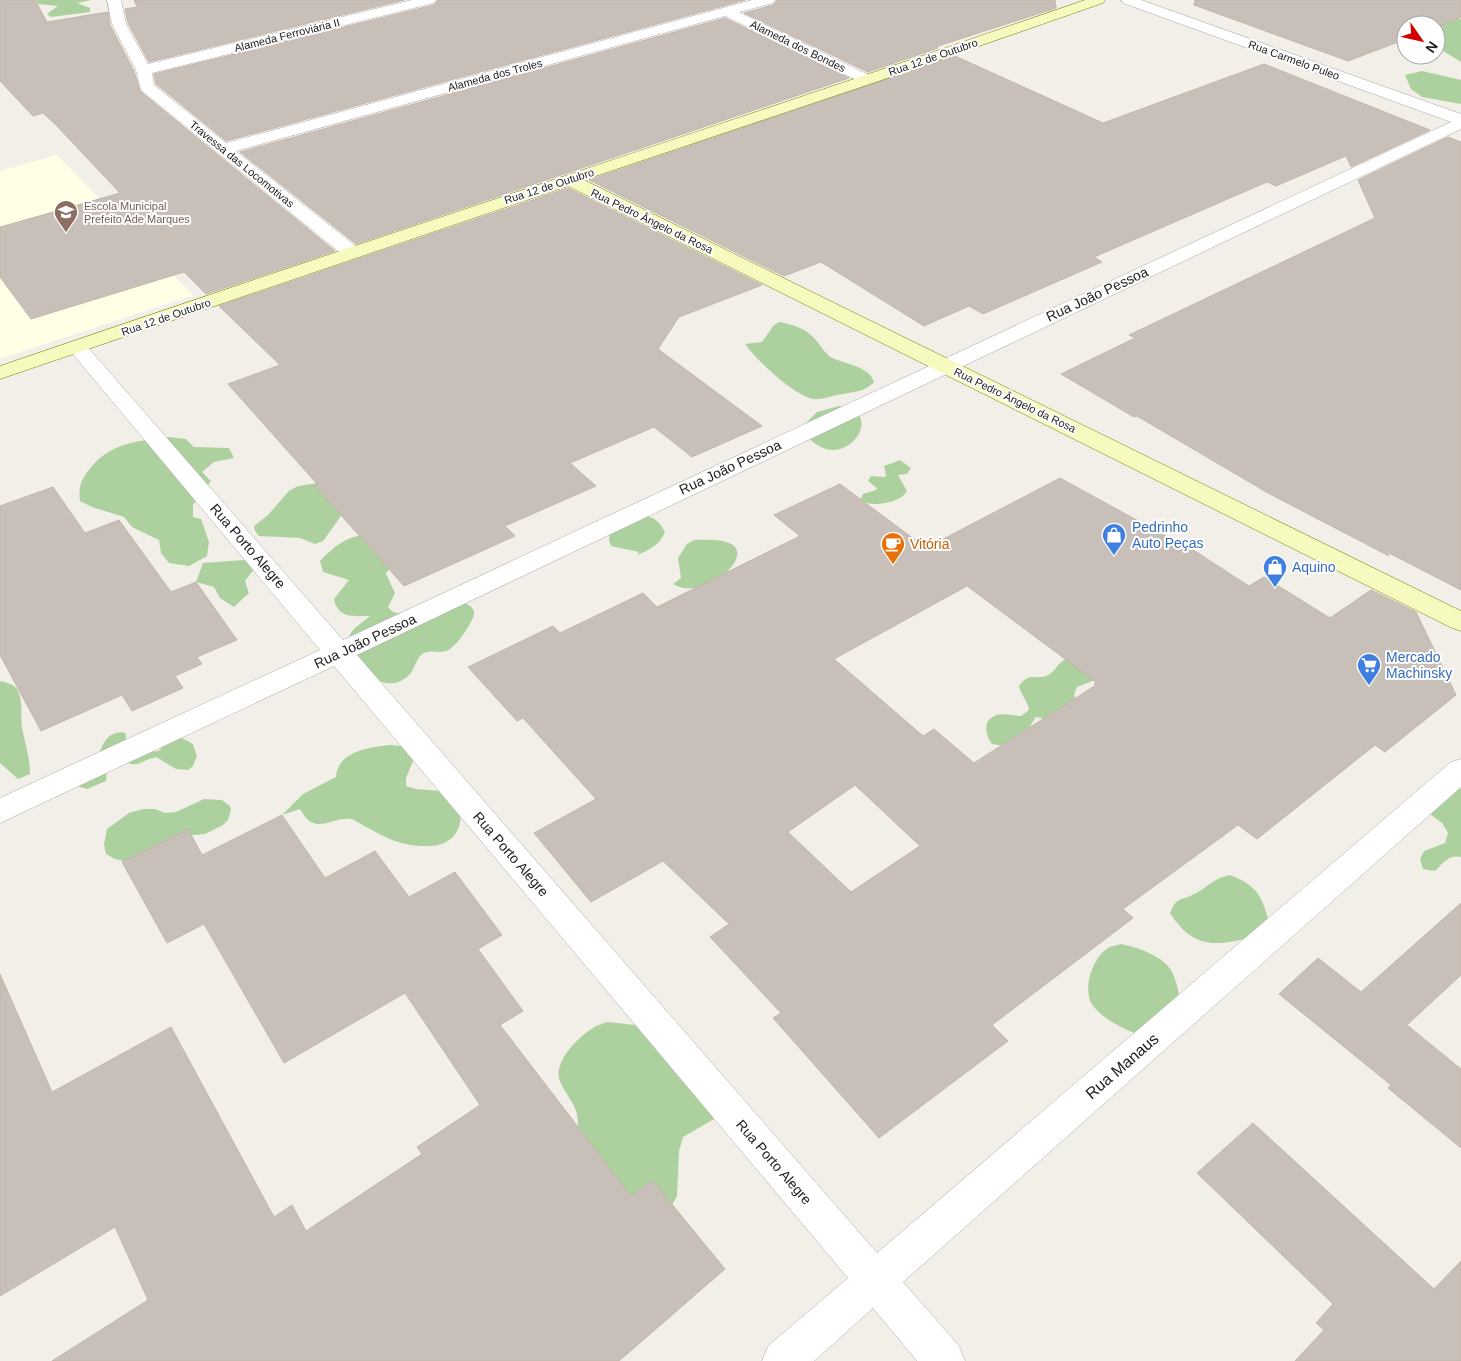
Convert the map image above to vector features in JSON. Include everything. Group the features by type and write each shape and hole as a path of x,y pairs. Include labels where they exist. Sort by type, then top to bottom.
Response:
{"main road":[{"name":"Rua 12 de Outubro","path":"0,373 351,252 868,80 1098,0"},
{"name":"Rua Pedro Ângelo da Rosa","path":"568,179 1461,622"}],"street":[{"name":"Travessa das Locomotivas","path":"114,0 119,24 144,70 147,87 351,252"},
{"name":"Alameda Ferroviária II","path":"144,70 429,0"},
{"name":"Alameda dos Troles","path":"223,149 768,0"},
{"name":"Rua Carmelo Puleo","path":"1128,0 1461,122"},
{"name":"Alameda dos Bondes","path":"727,12 868,80"},
{"name":"Rua João Pessoa","path":"0,811 339,653 1461,122"},
{"name":"Rua Porto Alegre","path":"77,347 944,1361"},
{"name":"Rua Manaus","path":"783,1361 876,1282 1461,770"}],"shaded area":[{"name":"Escola Municipal Prefeito Ade Marques","path":"57,155 193,295 0,359 0,171"}],"green space":[{"path":"36,0 92,0 77,3 90,8 90,12 51,17 47,14 58,6 38,4"},
{"path":"1446,18 1461,19 1461,62 1446,52"},
{"path":"1422,71 1461,80 1461,104 1422,97 1411,89 1405,75"},
{"path":"779,322 802,329 814,338 829,356 862,369 867,372 874,382 860,391 820,399 813,399 796,391 766,367 745,344 762,342 774,325"},
{"path":"839,406 852,409 859,416 862,423 860,432 855,440 837,450 826,449 815,444 806,436 804,425 817,412"},
{"path":"169,437 186,439 194,447 229,448 234,458 214,462 202,472 211,481 193,505 193,517 201,519 209,542 207,556 189,566 169,563 161,553 159,540 132,527 124,517 92,507 80,501 80,486 83,478 100,458 127,444"},
{"path":"900,460 911,468 907,474 898,475 907,491 904,495 899,499 878,504 871,504 860,500 863,494 877,488 868,481 871,476 885,477 884,466"},
{"path":"318,483 339,498 341,516 323,541 315,544 300,538 259,536 254,526 268,515 289,491 298,486"},
{"path":"641,515 656,520 665,532 657,544 637,555 639,552 611,546 609,540 610,533"},
{"path":"386,531 390,567 386,574 395,593 388,607 393,612 402,614 463,602 471,606 474,611 472,620 453,647 443,652 432,651 424,653 419,657 407,677 398,682 389,683 374,678 347,652 350,634 370,616 347,615 339,610 334,599 349,580 323,572 320,561 343,542 357,536"},
{"path":"694,540 726,542 735,547 737,555 733,565 714,582 700,587 686,588 673,584 681,578 678,558 687,544"},
{"path":"244,560 261,565 255,568 245,581 249,593 234,607 220,598 214,587 196,582 203,563"},
{"path":"1066,659 1095,680 1077,687 1074,695 1081,711 1071,724 1036,717 1027,731 1004,746 992,744 986,728 989,720 999,714 1021,716 1029,710 1019,686 1026,679 1048,675"},
{"path":"0,681 17,689 21,703 22,728 30,774 18,779 0,763"},
{"path":"122,732 126,734 126,738 120,748 147,752 159,751 164,743 180,737 193,744 197,756 193,766 188,770 176,769 156,757 133,764 123,761 116,756 107,770 106,781 87,789 77,786 89,772 106,740 116,733"},
{"path":"390,745 401,746 410,751 414,759 406,778 406,786 416,789 441,791 459,811 459,828 448,841 433,846 405,844 390,839 351,819 317,824 311,822 300,809 282,815 303,794 336,777 342,762 348,756 364,749"},
{"path":"1457,789 1461,789 1461,857 1450,858 1435,871 1423,869 1420,859 1424,851 1445,843 1448,833 1442,823 1431,815 1433,807"},
{"path":"204,799 222,800 230,806 231,810 228,820 223,825 205,834 184,836 127,862 106,854 104,845 107,829 129,813 143,809 155,809 165,813 176,812"},
{"path":"1230,875 1251,886 1263,903 1268,919 1258,936 1231,942 1209,942 1199,940 1179,926 1170,913 1177,901 1190,896 1219,878"},
{"path":"1121,944 1135,947 1163,961 1172,972 1178,988 1181,1006 1145,1037 1105,1018 1095,1008 1088,993 1090,975 1098,958 1110,947"},
{"path":"607,1022 635,1025 662,1032 723,1114 683,1137 679,1151 677,1196 661,1224 561,1148 578,1127 578,1119 575,1108 560,1081 560,1066 568,1051 580,1038 595,1027"}],"building":[{"path":"0,0 35,0 47,22 108,12 110,25 134,71 140,91 335,251 206,294 184,272 31,319 0,277 0,227 120,193 55,124 43,113 33,116 0,81"},
{"path":"134,0 404,0 149,62 128,23 125,9 137,7"},
{"path":"438,0 745,0 226,141 156,84 154,74 434,5"},
{"path":"777,0 1055,0 1056,8 935,47 938,48 868,72 744,13 773,5"},
{"path":"1195,0 1461,0 1461,17 1446,23 1446,15 1396,15 1396,43 1348,61 1194,5"},
{"path":"725,18 849,78 356,244 240,152"},
{"path":"955,56 1103,123 1264,64 1430,130 1351,167 1346,156 1276,186 1267,182 1094,257 1102,262 983,314 969,306 924,326 821,262 784,276 589,180"},
{"path":"1448,137 1461,142 1461,590 1387,552 1389,556 1268,493 1061,374 1135,338 1129,335 1375,218 1358,180"},
{"path":"568,188 762,285 679,317 658,349 762,426 692,457 654,427 570,463 596,486 505,526 515,536 404,586 315,486 318,485 228,384 280,365 219,306"},
{"path":"1060,478 1182,545 1184,544 1249,586 1264,577 1330,618 1371,590 1416,612 1456,695 1385,752 1375,745 1257,839 1238,825 1123,909 1133,918 992,1025 1008,1041 879,1138 773,1018 781,1013 710,937 729,924 663,861 591,902 534,833 596,799 523,718 517,721 468,667 553,626 560,633 643,593 657,607 800,536 774,515 840,484 926,548","holes":["967,586 1096,682 1094,684 1096,685 974,763 934,729 923,736 834,659","855,785 920,846 851,892 788,832"]},
{"path":"53,487 85,533 119,520 171,592 196,582 237,640 197,657 202,664 175,676 183,688 132,711 122,695 41,731 0,655 0,506"},
{"path":"282,815 325,878 375,851 409,897 455,872 502,935 478,949 523,1011 500,1025 631,1196 652,1180 725,1269 619,1361 52,1361 148,1300 115,1227 0,1296 0,974 52,1092 171,1027 274,1217 292,1205 306,1231 422,1154 417,1147 480,1105 405,993 284,1063 204,924 167,943 122,862 188,829 202,855"},
{"path":"1461,903 1461,975 1407,1025 1461,1069 1461,1148 1388,1088 1391,1085 1279,994 1318,958 1361,992"},
{"path":"1253,1123 1434,1289 1461,1261 1461,1361 1295,1361 1324,1330 1316,1323 1333,1304 1197,1173"}],"place":[{"name":"Escola Municipal Prefeito Ade Marques","path":"66,233"},
{"name":"Pedrinho Auto Peças","path":"1114,556"},
{"name":"Vitória","path":"893,565"},
{"name":"Aquino","path":"1275,588"},
{"name":"Mercado Machinsky","path":"1369,686"}]}
